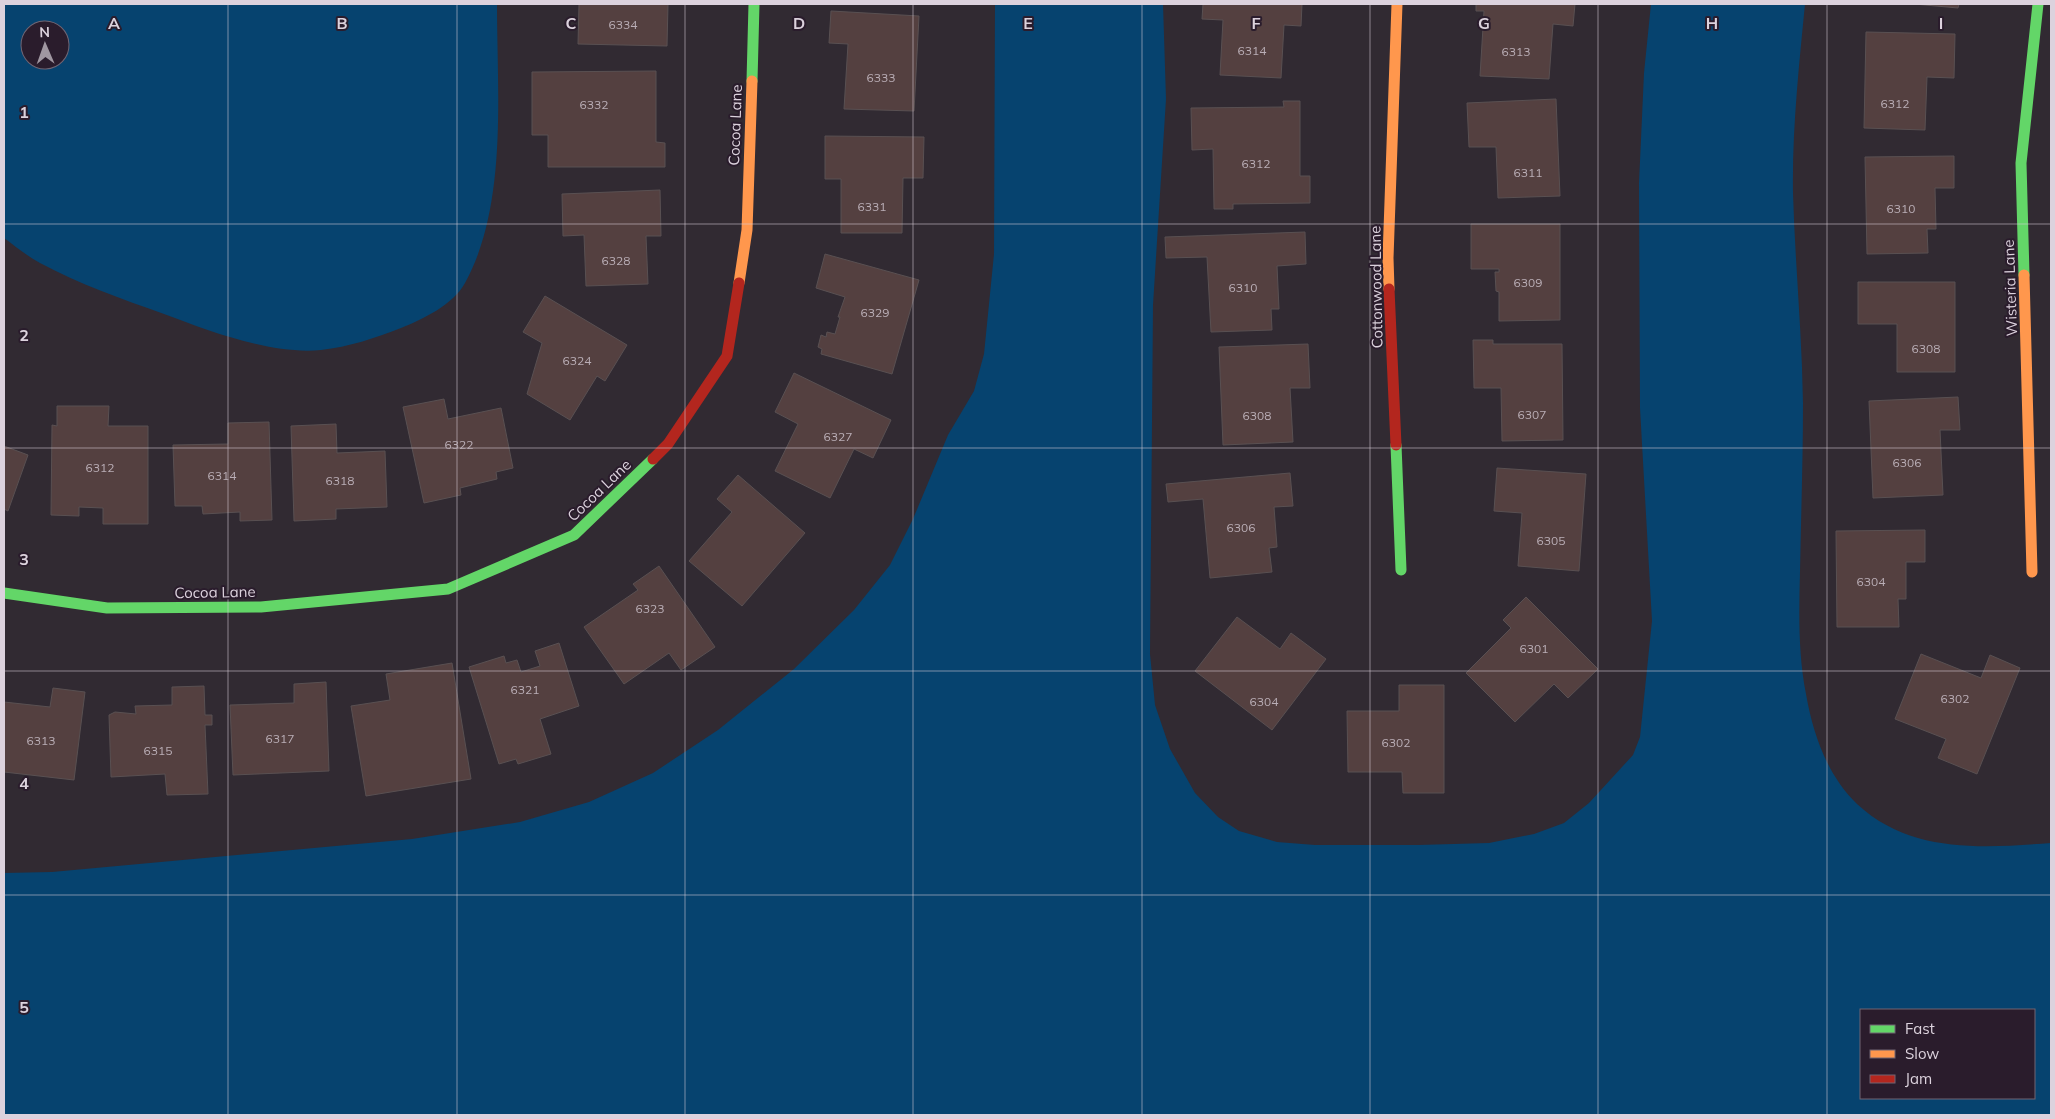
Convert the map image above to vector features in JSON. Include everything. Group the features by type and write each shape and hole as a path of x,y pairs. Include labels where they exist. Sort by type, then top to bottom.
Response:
{"street":[{"name":"Cocoa Lane","path":"4,593 107,608 261,607 448,589 574,535 668,444 727,356 747,230 754,4"},
{"name":"Cottonwood Lane","path":"1396,4 1388,258 1401,570"},
{"name":"Wisteria Lane","path":"2032,572 2021,163 2038,4"}],"water":[{"path":"4,4 497,4 497,147 494,184 488,219 479,252 460,291 445,305 419,320 372,339 331,349 302,351 282,349 241,340 201,328 117,297 55,271 4,238"},
{"path":"995,4 1163,4 1166,99 1153,305 1150,654 1155,705 1170,749 1195,793 1218,817 1239,831 1277,842 1315,845 1489,843 1534,834 1564,823 1589,803 1633,755 1640,737 1652,621 1640,408 1639,183 1644,73 1651,4 1805,4 1798,74 1793,193 1803,403 1799,602 1803,679 1809,709 1817,739 1837,780 1857,804 1878,820 1901,832 1924,840 1949,844 2000,846 2051,843 2051,1115 4,1115 4,873 52,872 412,839 520,822 589,802 653,773 718,730 794,669 854,610 890,565 913,519 948,435 974,391 984,354 994,254"}],"building":[{"path":"579,4 668,4 667,46 578,44"},
{"path":"1203,4 1302,4 1301,26 1284,25 1281,78 1220,75 1223,20 1202,19"},
{"path":"1476,4 1575,4 1573,26 1553,24 1549,79 1480,76 1484,11 1476,11"},
{"path":"1914,4 1959,4 1958,8"},
{"path":"831,11 919,16 914,111 844,109 848,44 829,43"},
{"path":"1866,32 1955,34 1954,78 1927,77 1925,130 1864,128"},
{"path":"656,71 656,142 665,143 665,167 548,167 548,135 532,135 532,72"},
{"path":"1556,99 1560,196 1498,198 1496,147 1469,147 1467,103"},
{"path":"1283,101 1300,101 1300,176 1310,176 1310,203 1233,204 1233,209 1214,209 1213,149 1192,150 1191,108 1284,107"},
{"path":"825,136 924,137 923,178 903,178 902,233 841,233 841,179 825,179"},
{"path":"1954,156 1954,188 1935,188 1936,229 1927,229 1928,253 1867,254 1865,157"},
{"path":"660,190 661,236 646,236 648,284 586,286 584,235 563,236 562,194"},
{"path":"1471,224 1560,224 1560,320 1499,321 1499,292 1496,291 1495,272 1499,272 1499,269 1471,269"},
{"path":"1305,232 1306,264 1277,266 1279,309 1271,309 1272,330 1211,332 1207,257 1166,258 1165,237"},
{"path":"825,254 919,280 892,374 821,354 822,349 818,347 821,335 826,337 827,332 835,334 840,317 838,317 845,297 816,288"},
{"path":"1858,282 1955,282 1955,372 1897,372 1897,324 1858,324"},
{"path":"545,296 627,345 605,381 597,376 570,420 527,394 542,343 523,332"},
{"path":"1473,340 1493,340 1493,344 1562,344 1563,440 1502,441 1501,388 1474,388"},
{"path":"1308,344 1310,388 1290,388 1293,442 1223,445 1219,347"},
{"path":"794,373 891,420 873,458 854,449 830,498 775,471 798,424 775,412"},
{"path":"1958,397 1960,430 1940,430 1943,495 1873,498 1869,401"},
{"path":"444,399 448,419 501,408 513,468 496,472 497,479 460,488 461,495 424,503 403,407"},
{"path":"57,406 109,406 108,426 148,426 148,524 103,524 103,508 79,507 79,516 51,515 52,425 57,426"},
{"path":"269,422 272,520 240,521 240,512 203,514 202,506 175,506 173,445 228,444 228,423"},
{"path":"336,424 337,453 385,451 387,507 336,509 336,519 294,521 291,426"},
{"path":"4,446 28,455 8,511 4,509"},
{"path":"1497,468 1586,474 1579,571 1518,566 1522,513 1494,511"},
{"path":"1290,473 1293,506 1274,507 1277,547 1269,548 1272,572 1210,578 1203,499 1168,502 1166,484"},
{"path":"738,475 805,533 742,606 689,561 732,512 717,499"},
{"path":"1925,530 1925,562 1906,562 1906,599 1898,599 1899,627 1837,627 1836,531"},
{"path":"659,566 715,647 681,670 669,653 624,684 584,627 638,590 633,584"},
{"path":"1526,597 1598,669 1568,698 1554,684 1515,722 1466,673 1511,628 1503,620"},
{"path":"1237,617 1280,649 1291,633 1326,659 1272,730 1195,671"},
{"path":"559,643 579,706 540,719 551,754 518,764 516,759 499,764 469,667 504,656 506,663 517,660 521,672 540,666 535,651"},
{"path":"1921,654 1981,678 1990,655 2020,668 1977,774 1938,758 1946,739 1895,719"},
{"path":"452,663 471,779 366,796 351,706 390,700 386,674"},
{"path":"326,682 329,771 233,775 230,705 294,703 294,684"},
{"path":"1399,685 1444,685 1444,793 1403,793 1402,772 1348,772 1347,711 1399,711"},
{"path":"204,686 205,715 212,715 212,725 205,725 208,794 167,795 165,774 111,777 109,715 115,712 136,714 135,706 172,705 172,687"},
{"path":"53,688 85,692 74,780 4,772 4,702 50,707"}],"traffic: fast":[{"path":"752,81 754,4"},
{"path":"2024,275 2021,163 2038,4"},
{"path":"1396,445 1401,570"},
{"path":"4,593 107,608 261,607 448,589 574,535 653,459"}],"traffic: slow":[{"path":"1389,289 1388,258 1397,4"},
{"path":"739,283 747,230 752,81"},
{"path":"2024,275 2032,572"}],"traffic: jam":[{"path":"653,459 668,444 727,356 739,283"},
{"path":"1389,289 1396,445"}]}
